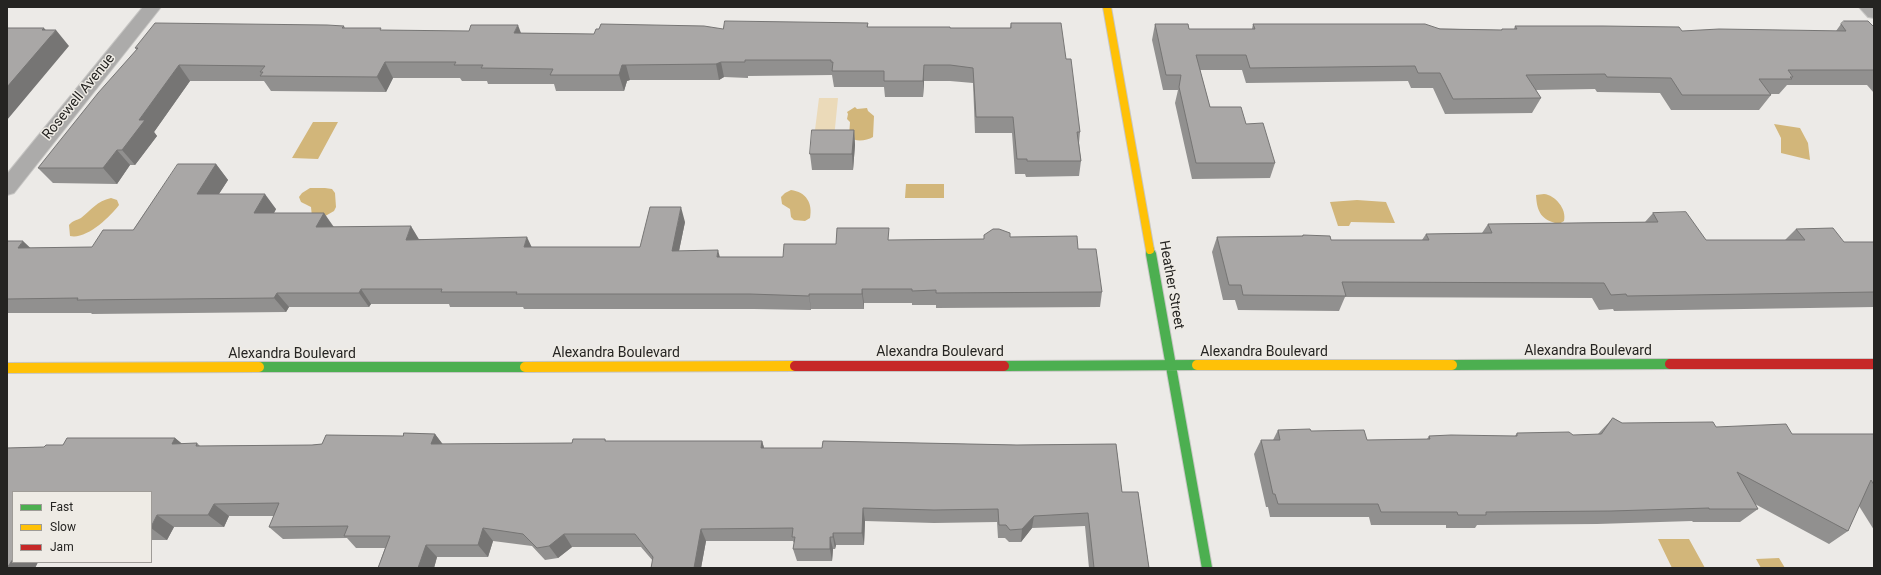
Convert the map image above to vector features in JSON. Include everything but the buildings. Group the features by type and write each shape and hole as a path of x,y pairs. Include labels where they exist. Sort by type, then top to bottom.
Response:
{"street":[{"name":"Rosewell Avenue","path":"7,188 152,7"},
{"name":"Heather Street","path":"1107,7 1207,568"},
{"path":"1868,7 1874,13"},
{"name":"Alexandra Boulevard","path":"7,368 1874,364"}],"shaded area":[{"path":"819,98 838,98 834,138 814,138"},
{"path":"855,107 857,109 867,108 868,111 874,116 873,137 854,140 849,137 850,122 847,119 847,112"},
{"path":"313,122 338,122 318,159 292,158"},
{"path":"1774,124 1800,128 1808,143 1810,160 1781,153 1781,138"},
{"path":"906,184 944,184 944,198 905,198"},
{"path":"310,188 332,189 335,193 336,207 334,211 320,219 312,217 311,207 301,202 299,197"},
{"path":"791,190 801,193 809,203 811,213 810,218 805,221 794,220 791,217 790,209 782,204 781,197"},
{"path":"1544,194 1552,197 1562,207 1564,212 1564,221 1559,224 1544,218 1541,214 1537,206 1536,195"},
{"path":"111,198 117,200 119,205 104,221 83,235 70,236 70,224 81,218 98,204"},
{"path":"1357,200 1386,202 1395,223 1351,222 1349,226 1338,226 1330,202"},
{"path":"1658,539 1689,539 1705,568 1672,568"},
{"path":"1779,558 1785,568 1761,568 1756,559"}],"traffic: fast":[{"path":"1150,250 1207,568"},
{"path":"1452,365 1670,364"},
{"path":"1004,366 1197,365"},
{"path":"259,367 525,367"}],"traffic: slow":[{"path":"1107,7 1150,250"},
{"path":"1197,365 1452,365"},
{"path":"525,367 795,366"},
{"path":"7,368 259,367"}],"traffic: jam":[{"path":"1670,364 1874,364"},
{"path":"795,366 1004,366"}]}
